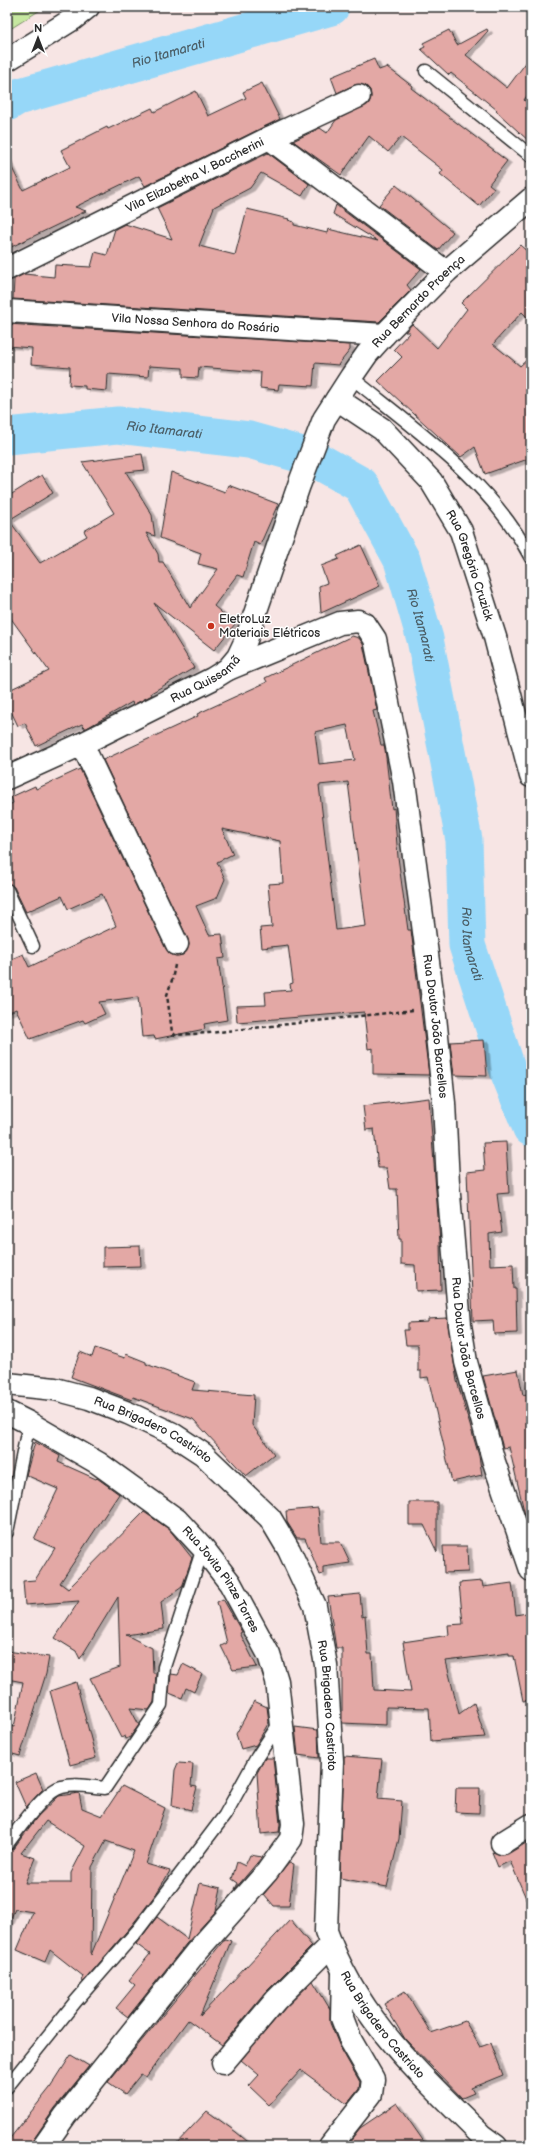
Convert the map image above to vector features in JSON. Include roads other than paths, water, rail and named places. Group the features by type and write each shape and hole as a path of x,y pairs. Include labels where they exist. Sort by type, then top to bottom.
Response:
{"street":[{"path":"7,60 73,19 88,7"},
{"path":"269,138 359,96"},
{"name":"Vila Elizabetha V. Baccherini","path":"7,269 269,138 446,272"},
{"name":"Rua Bernardo Proença","path":"324,419 367,354 384,335 446,272 531,199"},
{"name":"Vila Nossa Senhora do Rosário","path":"7,311 384,335"},
{"name":"Rua Gregório Cruzick","path":"337,399 382,428 431,481 460,531 495,637 531,776"},
{"name":"Rua Quissamã","path":"7,778 82,744 177,697 228,669 238,657 246,640 299,485 324,419"},
{"name":"Rua Doutor João Barcellos","path":"228,669 340,623 358,621 365,624 375,639 404,781 434,1008 444,1103 448,1183 460,1325 466,1362 494,1462 531,1570"},
{"path":"82,744 178,944"},
{"name":"Rua Brigadero Castrioto","path":"7,1384 55,1389 89,1398 128,1413 171,1433 203,1454 270,1518 289,1550 315,1606 326,1664 332,1761 326,1931 342,1973 368,2013 396,2050 484,2142"},
{"name":"Rua Jovita Pinze Torres","path":"7,1412 30,1423 98,1463 171,1516 203,1548 230,1583 269,1655 277,1681 293,1824 291,1839 267,1872 176,1977 64,2116 44,2146"},
{"path":"502,1844 531,1825"},
{"path":"223,2063 276,2000 331,1945"},
{"path":"330,2146 371,2094 373,2079 351,2042 342,2018 342,1973"}],"lane":[{"path":"426,71 531,156"},
{"path":"351,377 437,446 475,482 498,507 520,536 531,558"},
{"path":"7,890 33,946"},
{"path":"7,1532 30,1423"},
{"path":"7,1844 42,1800 60,1787 74,1785 105,1788 161,1705 164,1667 203,1548"},
{"path":"7,2087 76,2001 138,1930 225,1815 257,1757 282,1719"}],"waterway":[{"name":"Rio Itamarati","path":"7,103 17,97 331,7"},
{"name":"Rio Itamarati","path":"7,436 118,425 249,440 313,458 361,485 402,560 425,639 464,840 467,945 508,1071 531,1128"}],"place":[{"name":"EletroLuz Materiais Elétricos","path":"211,626"}]}
